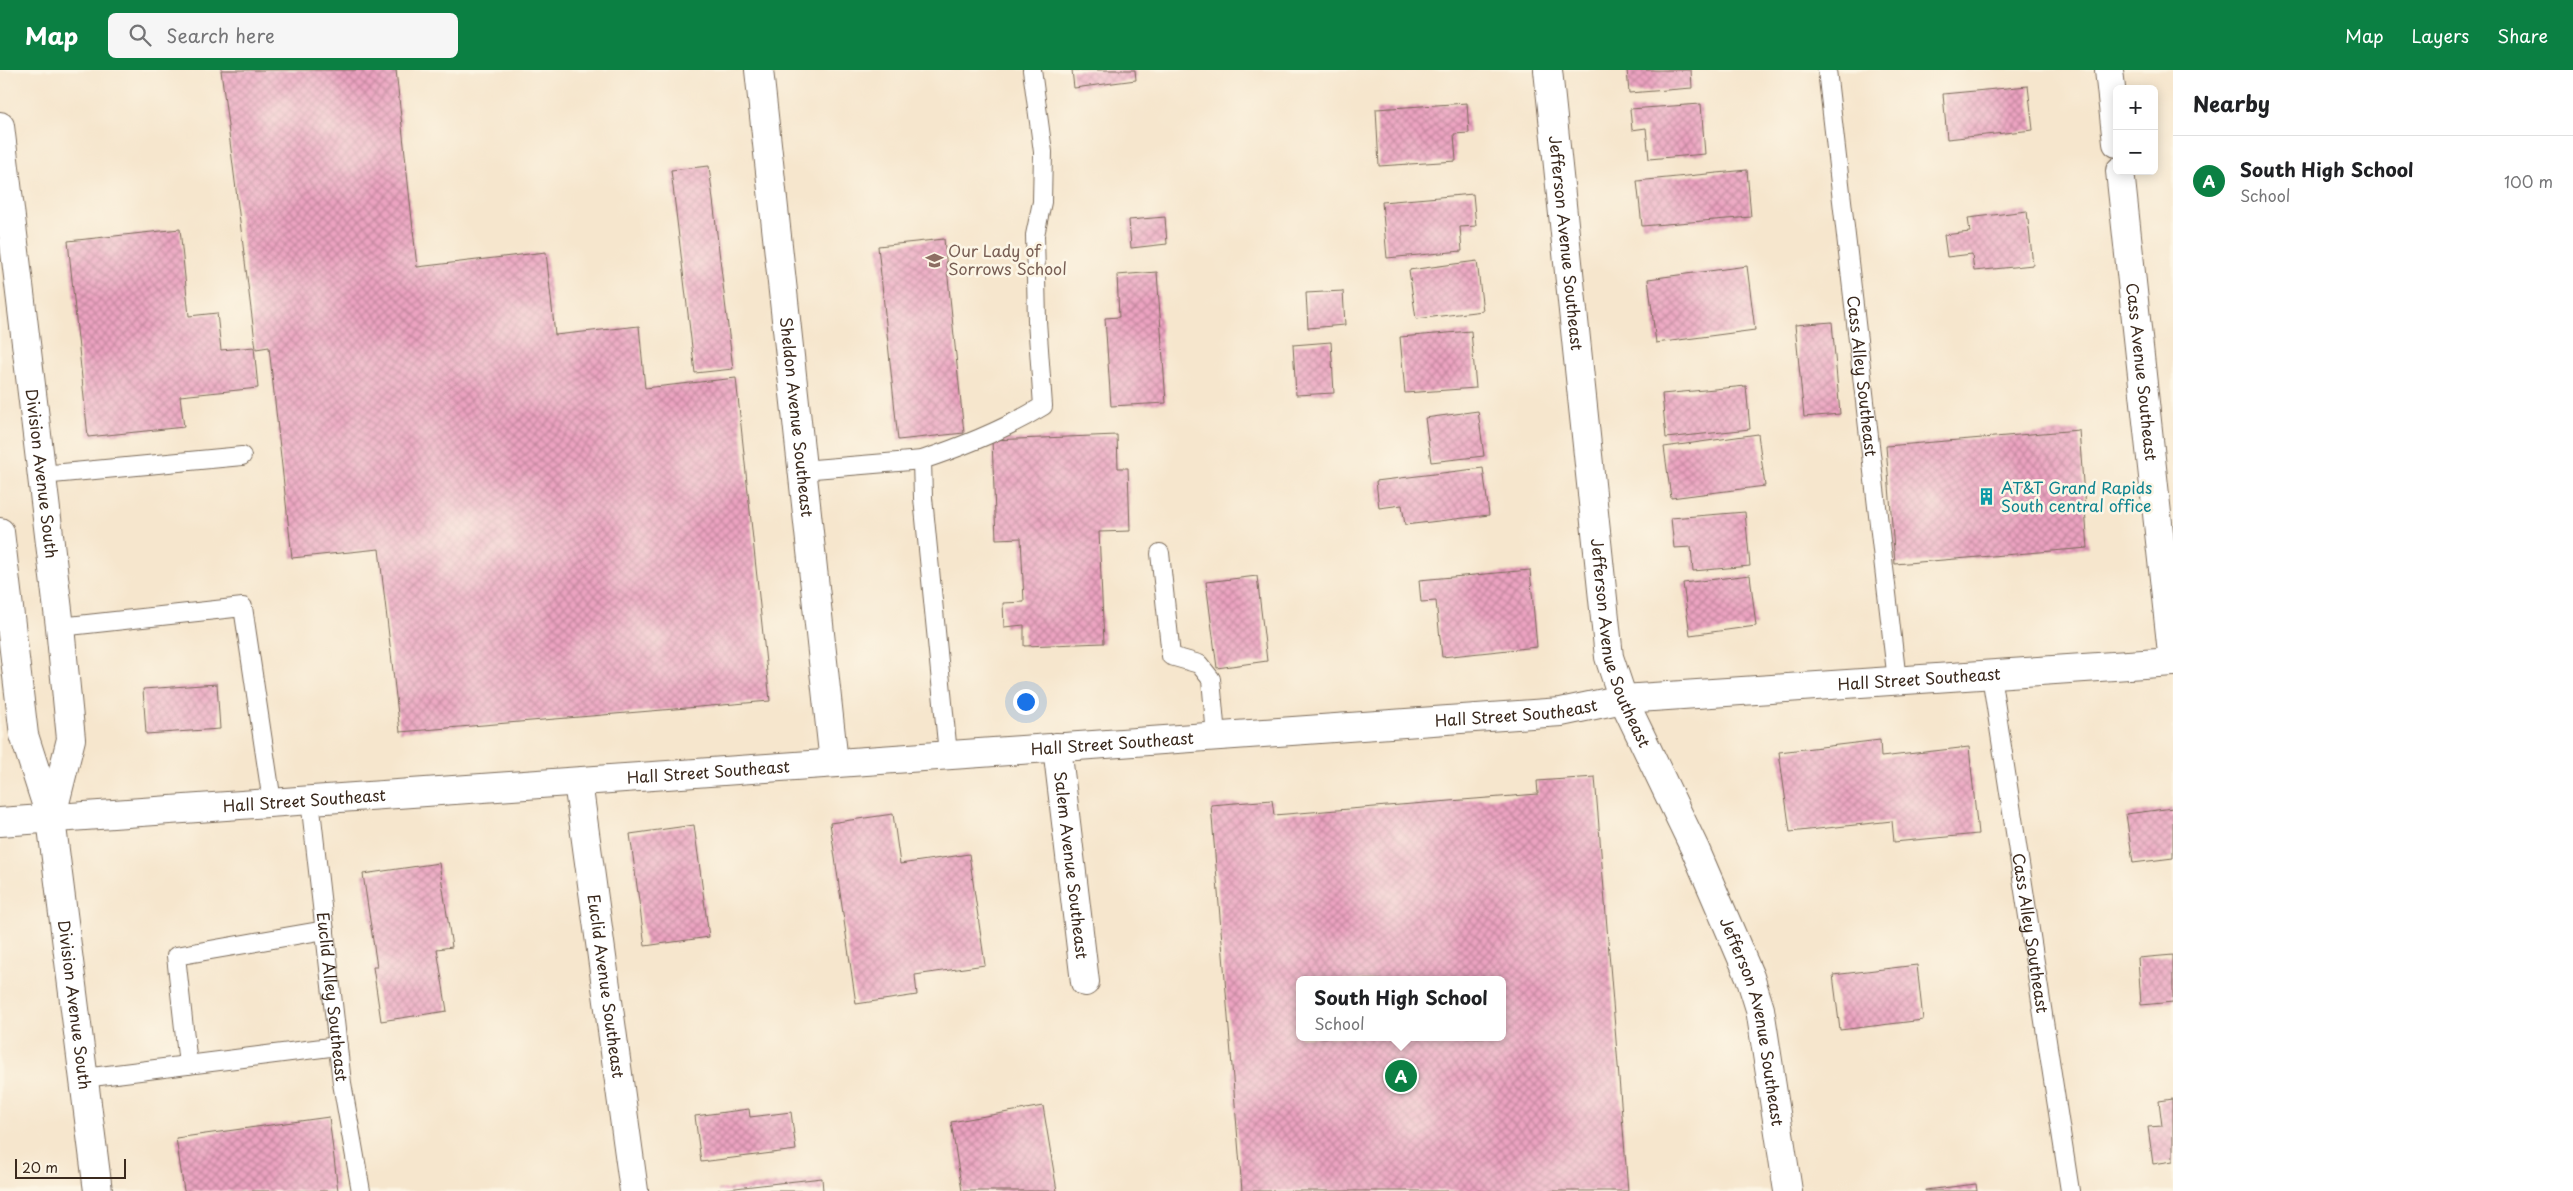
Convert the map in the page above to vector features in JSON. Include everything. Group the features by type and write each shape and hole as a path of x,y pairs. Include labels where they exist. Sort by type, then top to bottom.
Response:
{"main road":[{"name":"Sheldon Avenue Southeast","path":"759,70 834,762"},
{"name":"Jefferson Avenue Southeast","path":"1548,70 1609,657 1624,699 1695,849 1750,977 1760,1009 1788,1191"},
{"path":"2109,70 2116,130"},
{"name":"Division Avenue South","path":"0,126 8,265 42,475 71,739 51,819"},
{"name":"Cass Avenue Southeast","path":"2121,175 2165,516 2173,662"},
{"name":"Division Avenue South","path":"0,532 9,679 24,735 51,819 98,1191"},
{"name":"Hall Street Southeast","path":"0,822 578,782 1057,746 1561,712 1624,699 2173,662"},
{"name":"Salem Avenue Southeast","path":"1057,746 1085,982"},
{"name":"Euclid Avenue Southeast","path":"578,782 634,1191"}],"lane":[{"path":"802,470 922,460 965,445 1022,419 1043,406 1036,320 1035,245 1042,202 1043,152 1032,70"},
{"name":"Cass Alley Southeast","path":"1827,70 1897,681"},
{"path":"42,475 242,456"},
{"path":"922,460 923,498 948,754"},
{"path":"1160,553 1171,656 1199,664 1211,679 1216,736"},
{"path":"60,627 243,607 272,802"},
{"name":"Cass Alley Southeast","path":"1991,675 2070,1191"},
{"name":"Euclid Alley Southeast","path":"310,800 342,1083 361,1191"},
{"path":"188,1065 176,956 325,930"},
{"path":"84,1078 338,1046"}],"building":[{"path":"221,70 396,70 417,267 546,252 555,335 639,326 645,388 736,378 770,701 400,732 379,549 292,558 269,347 256,349"},
{"path":"1072,70 1135,70 1136,80 1074,88"},
{"path":"1627,70 1691,70 1692,88 1629,93"},
{"path":"2028,86 2033,130 1947,139 1943,94"},
{"path":"1467,103 1469,133 1454,134 1456,161 1379,166 1376,109"},
{"path":"1701,104 1705,154 1649,159 1646,128 1632,130 1630,109"},
{"path":"709,166 733,369 695,373 671,170"},
{"path":"1747,170 1751,217 1642,226 1637,181"},
{"path":"1473,194 1476,226 1460,227 1462,251 1387,258 1382,202"},
{"path":"2027,211 2033,265 1974,271 1972,254 1947,257 1944,235 1970,232 1968,218"},
{"path":"1165,217 1167,244 1131,248 1129,220"},
{"path":"180,229 189,316 217,313 221,350 254,347 258,388 180,396 184,427 88,437 68,241"},
{"path":"944,239 964,433 898,440 878,246"},
{"path":"1477,261 1483,311 1416,319 1409,270"},
{"path":"1747,266 1755,330 1656,343 1648,279"},
{"path":"1157,272 1166,403 1111,406 1105,318 1119,317 1117,275"},
{"path":"1343,291 1345,325 1308,328 1306,293"},
{"path":"1832,322 1840,414 1804,417 1795,325"},
{"path":"1471,331 1476,388 1405,393 1400,337"},
{"path":"1331,342 1334,393 1296,395 1293,345"},
{"path":"1746,386 1750,429 1666,438 1662,394"},
{"path":"1478,411 1484,456 1431,462 1425,418"},
{"name":"AT&T Grand Rapids South central office","path":"2079,430 2088,548 1895,564 1886,446"},
{"path":"1758,434 1765,486 1671,498 1664,447"},
{"path":"1117,435 1118,468 1128,468 1130,531 1099,532 1104,643 1024,646 1024,625 1004,627 1003,603 1024,602 1021,538 996,539 992,440"},
{"path":"1483,468 1489,515 1405,525 1402,505 1379,508 1376,481"},
{"path":"1745,512 1750,566 1693,571 1691,547 1674,548 1671,518"},
{"path":"1530,570 1537,647 1442,657 1436,601 1421,602 1419,580"},
{"path":"1750,575 1756,626 1690,635 1683,583"},
{"path":"1257,576 1267,661 1217,668 1206,582"},
{"path":"217,684 220,729 146,734 143,689"},
{"path":"1880,740 1881,757 1969,747 1978,834 1894,842 1892,821 1790,832 1779,752"},
{"path":"1595,777 1628,1191 1242,1191 1211,805 1272,800 1274,815 1538,794 1537,781"},
{"path":"2173,808 2173,858 2133,863 2126,814"},
{"path":"893,814 900,864 969,854 985,965 915,975 917,995 856,1004 830,823"},
{"path":"694,825 709,937 645,946 630,834"},
{"path":"439,863 452,947 437,949 447,1011 381,1021 373,967 377,967 363,874"},
{"path":"2173,955 2173,1002 2141,1005 2138,958"},
{"path":"1917,965 1923,1020 1840,1030 1833,975"},
{"path":"2173,1099 2173,1161 2153,1164 2148,1127 2162,1126 2159,1101"},
{"path":"1043,1106 1057,1191 962,1191 951,1122"},
{"path":"749,1109 750,1117 791,1112 796,1150 701,1162 695,1116"},
{"path":"329,1117 338,1191 184,1191 176,1138"},
{"path":"822,1178 823,1191 718,1191 718,1190"},
{"path":"1976,1184 1977,1191 1925,1191 1925,1190"}],"place":[{"name":"Our Lady of Sorrows School","path":"934,260"},
{"name":"AT&T Grand Rapids South central office","path":"1987,497"},
{"name":"South High School","path":"1401,1076"}]}
